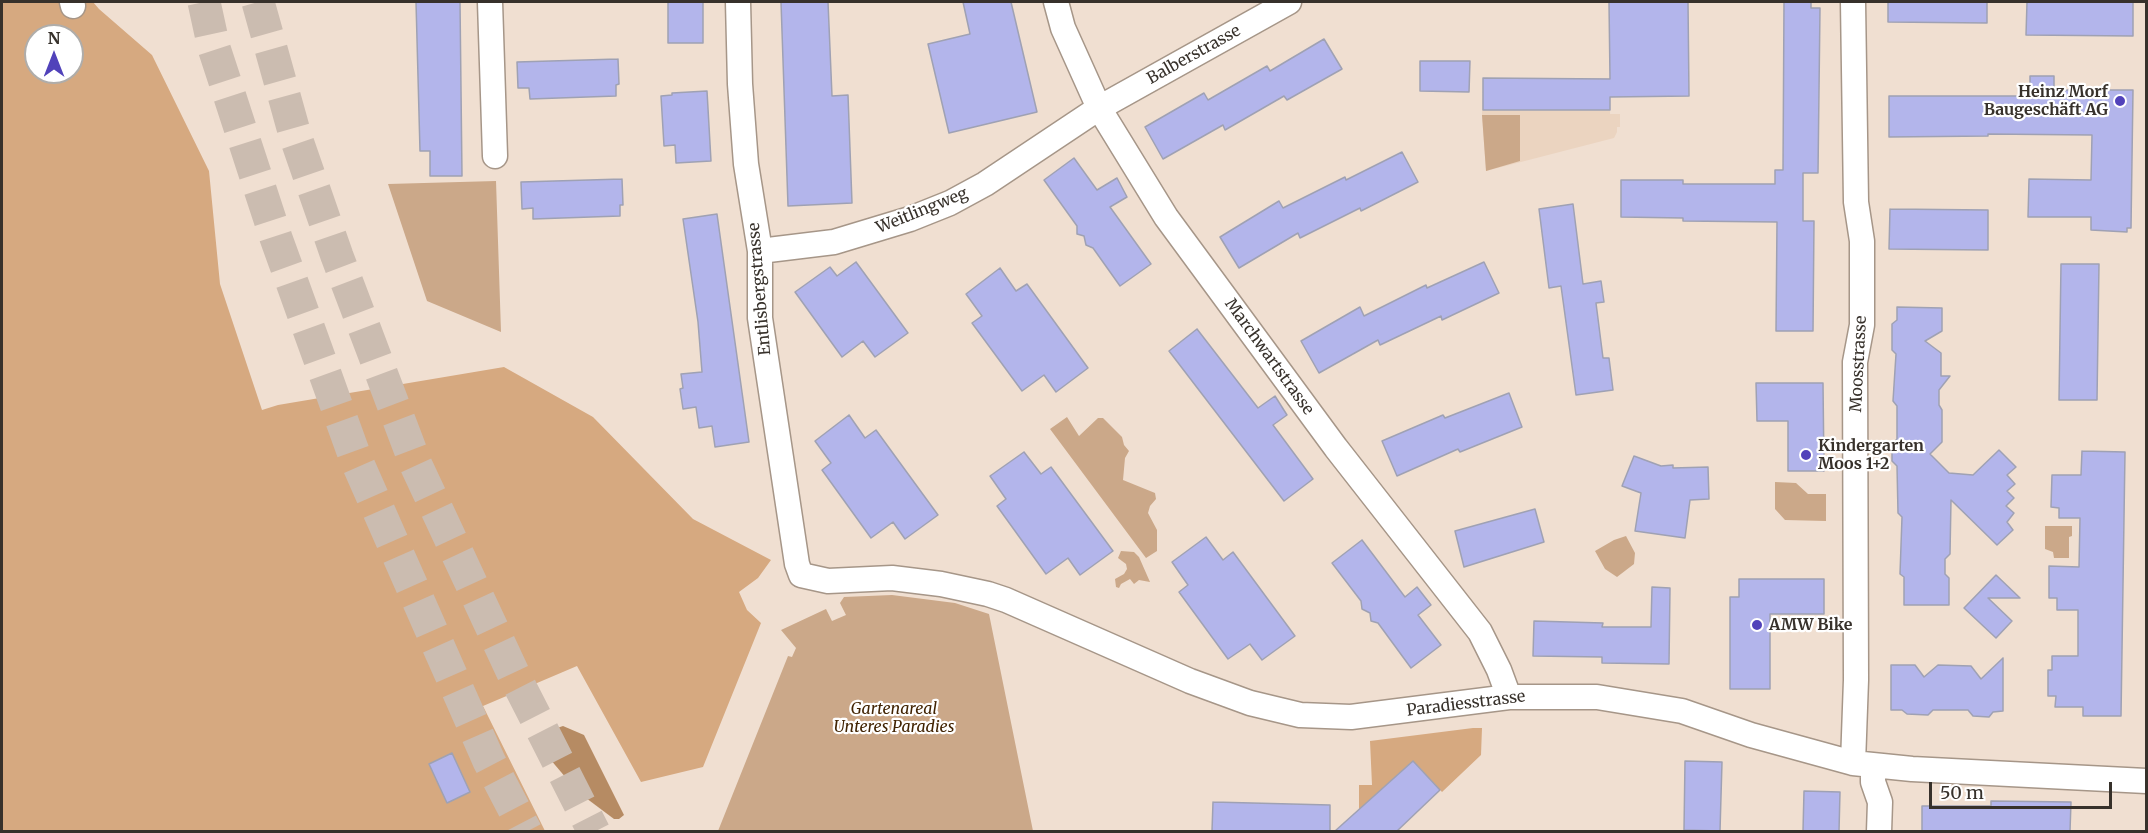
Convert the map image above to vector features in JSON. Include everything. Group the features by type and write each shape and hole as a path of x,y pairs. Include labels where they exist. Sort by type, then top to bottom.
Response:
{"street":[{"path":"490,2 495,156"},
{"name":"Entlisbergstrasse","path":"738,2 740,84 746,164 760,251 760,318 797,564 801,575"},
{"name":"Marchwartstrasse","path":"1056,2 1063,28 1099,108 1166,216 1336,448 1479,632 1509,697"},
{"name":"Balberstrasse","path":"1099,108 1289,2"},
{"name":"Moosstrasse","path":"1853,2 1856,202 1862,241 1862,325 1855,362 1856,680 1863,764 1880,802 1879,831"},
{"name":"Weitlingweg","path":"760,251 834,242 910,219 950,203 986,184 1099,108"},
{"name":"Paradiesstrasse","path":"801,575 828,581 892,578 941,584 988,594 1190,681 1250,703 1300,715 1351,717 1509,697 1597,697 1682,711 1750,735 1863,764 2146,781"}],"shaded area":[{"path":"2,2 93,2 152,55 209,171 220,284 262,410 278,405 504,367 593,417 693,519 771,560 758,578 739,592 747,610 761,623 703,767 641,782 577,666 483,706 545,831 2,832"},
{"path":"1483,78 1610,78 1610,114 1620,114 1620,127 1617,127 1614,138 1486,171 1482,115"},
{"path":"563,726 584,735 624,815 619,819 614,819 578,792 544,752 539,734"},
{"path":"1482,728 1481,755 1442,792 1413,761 1359,810 1359,785 1372,785 1370,741"}],"green space":[{"path":"1482,115 1520,115 1520,161 1486,171"},
{"path":"496,181 501,332 427,301 388,184"},
{"path":"1067,417 1079,436 1098,418 1103,418 1122,437 1129,451 1125,458 1123,480 1155,493 1156,499 1148,513 1157,530 1157,551 1146,558 1050,429"},
{"path":"1775,482 1796,483 1808,494 1826,494 1826,521 1785,520 1775,509"},
{"path":"2045,526 2072,526 2072,536 2069,537 2069,558 2054,558 2053,552 2045,549"},
{"path":"1626,536 1635,553 1634,564 1617,577 1605,569 1595,551"},
{"path":"1121,551 1134,552 1139,557 1150,582 1139,580 1134,584 1130,579 1121,584 1119,588 1116,587 1115,579 1124,574 1127,569 1126,564 1118,558"},
{"name":"Gartenareal Unteres Paradies","path":"892,595 955,603 989,614 1033,831 718,831 788,656 792,657 796,648 781,630 826,609 832,621 846,615 840,603 844,597"}],"building":[{"path":"416,2 460,2 462,176 430,176 430,151 420,151"},
{"path":"668,2 703,2 703,43 668,43"},
{"path":"781,2 828,2 832,96 848,95 852,203 788,206"},
{"path":"963,2 1011,2 1037,112 949,133 928,44 970,34"},
{"path":"1609,2 1688,2 1689,96 1610,97 1610,110 1483,110 1483,78 1610,79"},
{"path":"1784,2 1811,2 1811,8 1820,8 1818,173 1803,173 1803,221 1814,221 1813,331 1776,331 1777,222 1683,221 1683,218 1621,217 1621,180 1683,180 1683,184 1775,184 1775,170 1783,170"},
{"path":"1888,2 1987,2 1987,23 1888,22"},
{"path":"2027,2 2133,2 2133,36 2026,35"},
{"path":"1324,39 1342,69 1287,100 1284,96 1225,130 1223,125 1163,159 1145,127 1204,93 1208,100 1267,66 1270,71"},
{"path":"618,59 619,84 616,85 616,96 530,99 529,88 518,88 517,62"},
{"path":"1420,61 1470,61 1469,92 1420,91"},
{"path":"2030,76 2054,76 2054,90 2133,90 2131,228 2127,228 2127,232 2091,230 2091,217 2028,217 2029,179 2091,180 2092,135 1988,134 1988,136 1889,137 1889,96 2021,96 2021,89 2030,89"},
{"path":"707,91 711,161 676,163 675,145 664,146 661,96"},
{"path":"1402,152 1418,182 1300,238 1298,233 1239,268 1220,237 1279,201 1283,208"},
{"path":"1074,158 1097,190 1117,178 1127,197 1110,207 1151,264 1120,286 1093,248 1086,245 1084,236 1077,234 1077,226 1044,180"},
{"path":"622,179 623,205 620,205 620,216 533,219 533,208 522,209 521,182"},
{"path":"1573,204 1583,284 1601,281 1604,302 1596,303 1603,358 1609,358 1613,390 1576,395 1561,286 1549,288 1539,209"},
{"path":"1890,209 1988,210 1988,250 1889,249"},
{"path":"717,214 749,442 715,447 712,426 699,428 696,407 683,409 680,389 683,388 681,374 702,372 698,322 683,219"},
{"path":"856,262 908,333 875,357 863,341 842,357 795,292 830,267 837,276"},
{"path":"1484,262 1499,293 1442,320 1441,316 1380,345 1378,340 1319,373 1301,341 1360,307 1364,316 1426,285 1427,288"},
{"path":"2061,264 2099,264 2097,400 2059,400"},
{"path":"1000,268 1016,291 1027,284 1088,368 1056,392 1044,375 1022,391 972,323 982,316 966,294"},
{"path":"1897,307 1942,308 1942,331 1925,341 1941,353 1941,376 1950,376 1939,390 1939,405 1942,410 1942,442 1930,454 1949,473 1973,475 1999,450 2016,467 2007,475 2015,484 2007,491 2014,498 2006,506 2014,513 2007,522 2013,530 1997,545 1951,500 1950,554 1945,559 1945,574 1949,578 1949,605 1904,605 1904,577 1900,574 1902,517 1898,513 1897,466 1892,461 1892,445 1897,439 1897,406 1893,401 1896,354 1892,350 1892,324 1897,320"},
{"path":"1197,329 1258,408 1275,396 1287,415 1273,425 1313,479 1284,501 1169,351"},
{"path":"1756,383 1823,383 1824,471 1788,471 1788,421 1757,421"},
{"path":"1509,393 1522,427 1460,452 1458,449 1397,476 1382,441 1443,415 1445,418"},
{"path":"849,415 865,438 876,430 938,515 905,539 893,522 871,538 822,470 831,463 815,441"},
{"path":"2082,451 2125,452 2121,716 2083,716 2083,707 2055,707 2056,696 2048,696 2048,670 2052,670 2052,656 2078,656 2078,610 2057,610 2057,598 2049,598 2049,566 2079,567 2080,518 2059,518 2059,508 2051,507 2052,475 2081,475"},
{"path":"1024,452 1041,474 1051,467 1113,551 1080,575 1068,558 1046,574 997,506 1006,499 990,476"},
{"path":"1634,456 1661,466 1673,465 1673,468 1708,467 1709,499 1690,500 1685,538 1635,531 1641,493 1622,486"},
{"path":"1535,509 1544,542 1464,567 1455,531"},
{"path":"1206,537 1223,560 1233,552 1295,636 1262,660 1250,644 1228,659 1179,592 1188,585 1172,562"},
{"path":"1362,540 1405,597 1417,587 1431,605 1418,615 1441,645 1411,668 1378,623 1371,621 1370,613 1362,609 1361,601 1332,563"},
{"path":"1996,575 2020,598 1988,598 2012,621 1996,638 1964,608"},
{"path":"1739,579 1824,579 1824,614 1770,614 1770,689 1730,689 1730,597 1739,597"},
{"path":"1652,587 1670,588 1669,664 1602,663 1602,657 1533,656 1534,621 1603,623 1602,627 1651,627"},
{"path":"2003,658 2003,711 1993,712 1989,717 1973,716 1968,710 1933,710 1928,715 1907,714 1902,710 1891,710 1891,665 1915,665 1924,677 1938,665 1971,666 1981,679"},
{"path":"452,753 470,792 447,803 429,764"},
{"path":"1413,761 1440,790 1397,831 1335,831"},
{"path":"1685,761 1722,762 1720,831 1684,830"},
{"path":"1804,791 1840,792 1839,831 1803,831"},
{"path":"1991,801 2071,802 2070,831 1922,831 1922,806 1991,806"},
{"path":"1213,802 1330,805 1330,831 1212,831"}],"tunnel":[{"path":"204,2 214,48 276,238 355,457 489,761 526,832"},
{"path":"258,2 295,135 337,256 416,465 514,675 594,832"}],"place":[{"name":"Heinz Morf Baugeschäft AG","path":"2120,101"},
{"name":"Kindergarten Moos 1+2","path":"1806,455"},
{"name":"AMW Bike","path":"1757,625"}]}
